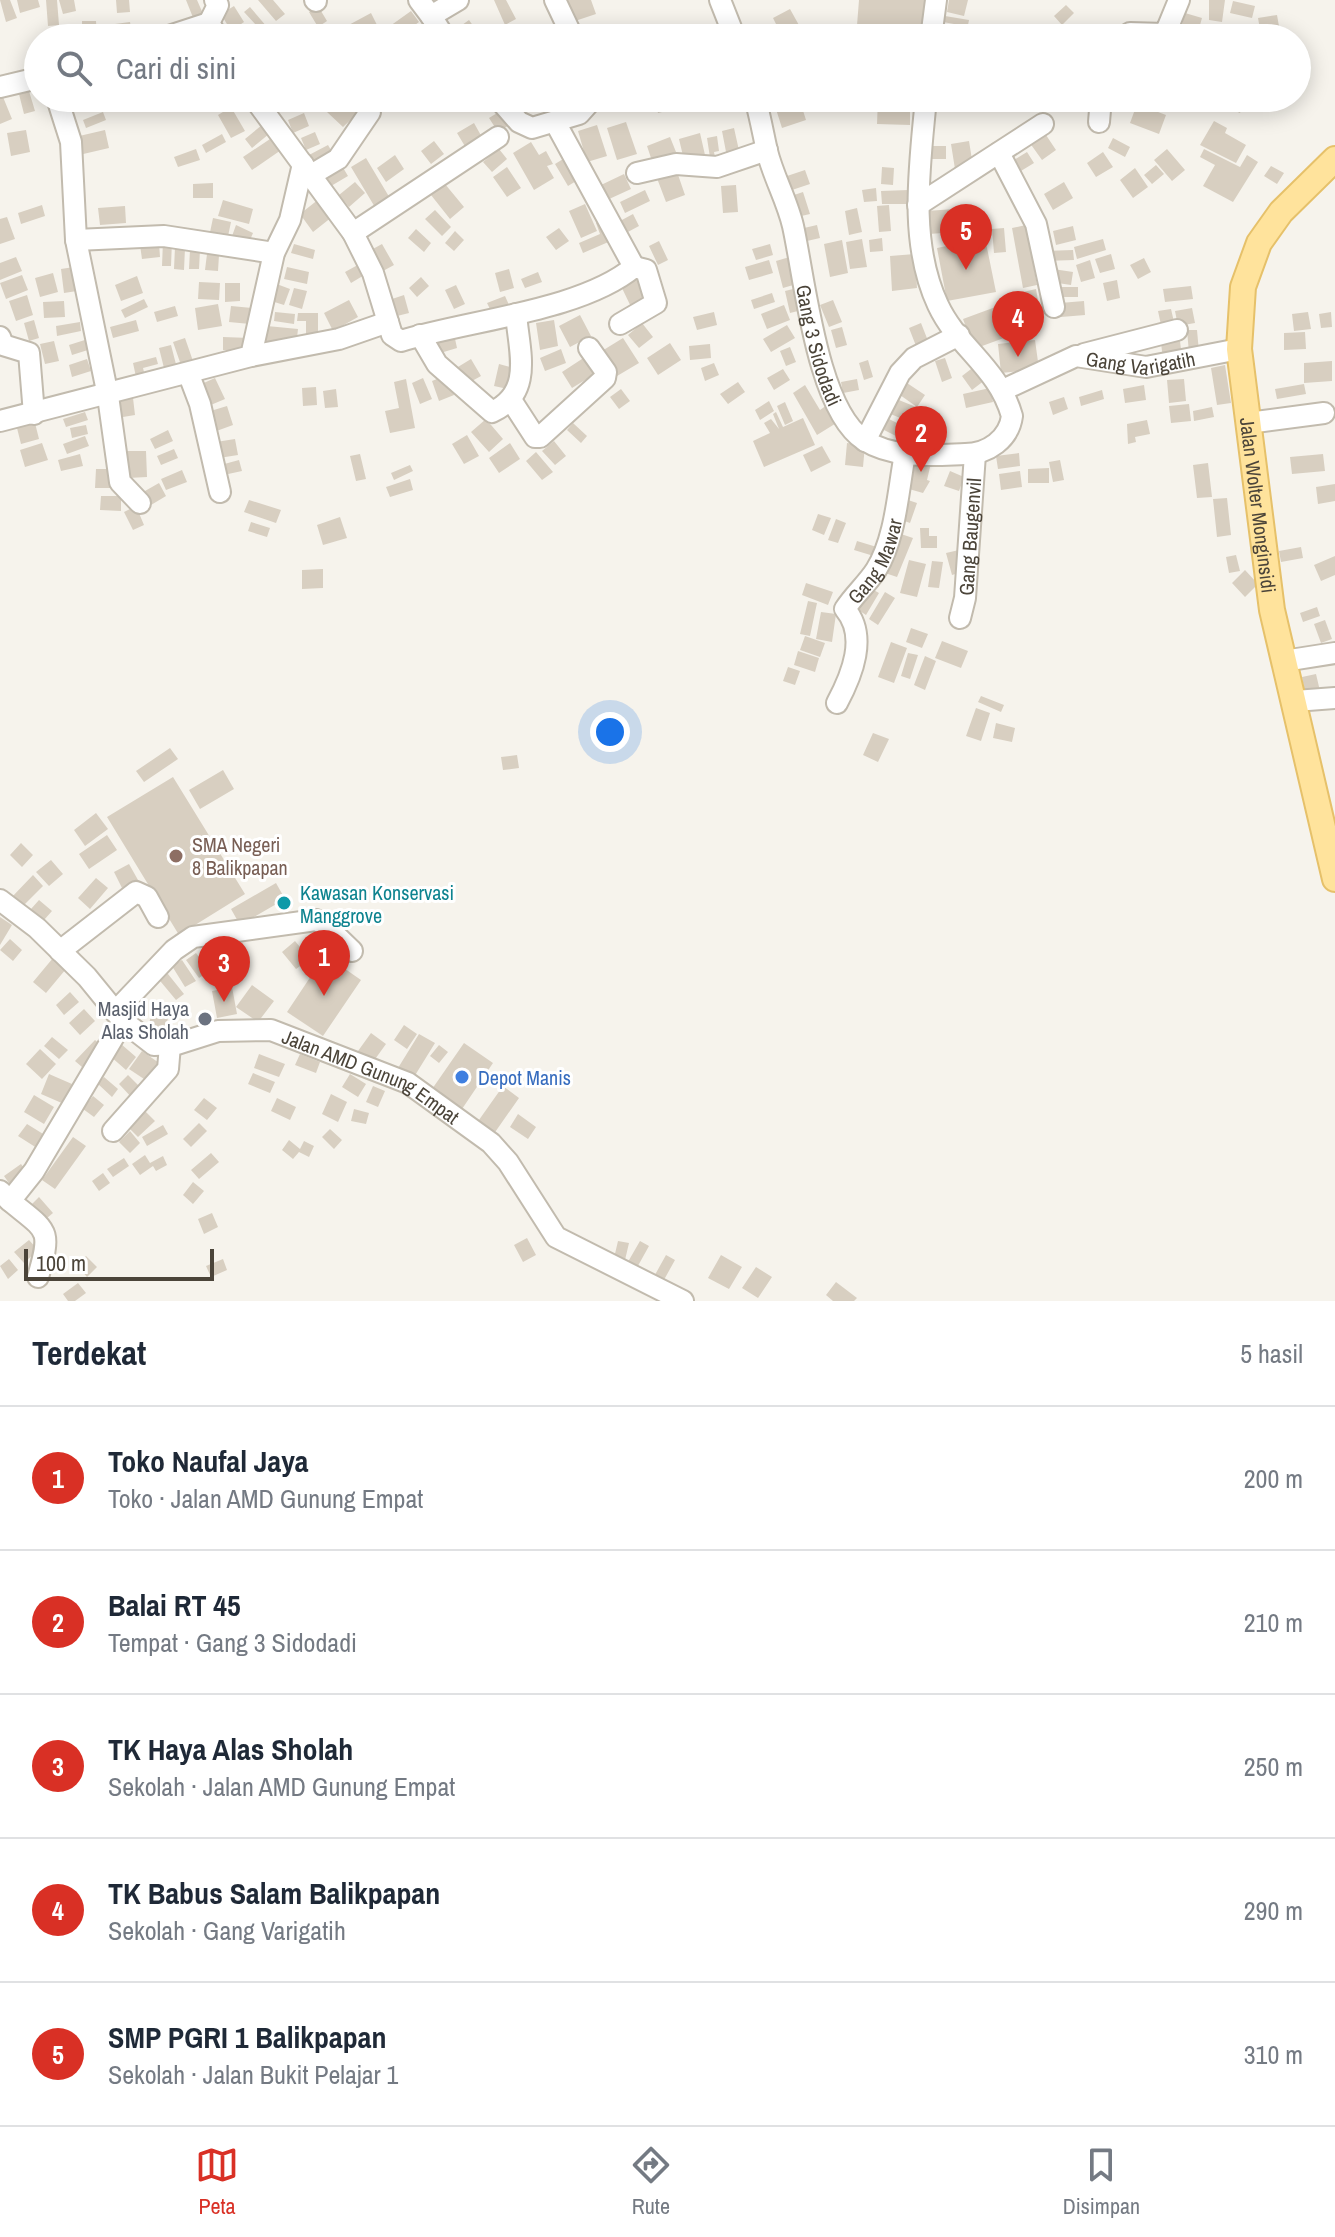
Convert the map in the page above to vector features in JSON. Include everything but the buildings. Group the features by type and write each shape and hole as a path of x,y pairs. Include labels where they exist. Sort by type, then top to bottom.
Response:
{"main road":[{"name":"Jalan Wolter Monginsidi","path":"1335,159 1281,212 1259,243 1243,287 1239,349 1272,610 1335,879"}],"street":[{"path":"425,8 458,0"},
{"path":"555,0 566,24"},
{"path":"720,0 729,24"},
{"path":"933,24 936,0"},
{"path":"1169,24 1179,0"},
{"path":"194,24 218,13"},
{"path":"0,87 24,81"},
{"path":"61,112 71,142 76,240 108,396 120,482 140,503"},
{"path":"264,112 353,233 373,273 395,340 516,314 579,296 621,279 634,267"},
{"path":"307,169 338,159 370,112"},
{"path":"511,112 524,127 532,128 581,112"},
{"name":"Gang 3 Sidodadi","path":"758,112 767,150 792,223 809,311 834,405 842,421 865,441 905,454 975,454"},
{"path":"925,112 918,205 923,253 938,305 959,335 995,376 1012,416 1005,436 975,454"},
{"path":"1099,122 1100,112"},
{"path":"555,122 628,249 634,267"},
{"path":"918,205 1043,124"},
{"path":"353,233 498,137"},
{"path":"637,173 676,164 717,167 767,150"},
{"path":"999,153 1036,224 1054,307"},
{"path":"251,356 274,253 290,220 307,169"},
{"path":"76,240 164,236 274,253"},
{"path":"620,324 656,303 646,270 634,267"},
{"path":"420,335 437,364 489,412 511,400 521,384 516,314"},
{"path":"0,421 108,396 251,356 339,339 388,322"},
{"path":"1076,356 1177,330"},
{"path":"865,441 900,373 914,358 959,335"},
{"path":"0,337 5,345 29,353 34,414"},
{"path":"511,400 535,437 540,437 605,378 606,372 589,348"},
{"name":"Gang Varigatih","path":"1003,390 1076,356 1146,367 1239,349"},
{"path":"189,375 200,404 220,492"},
{"path":"1248,423 1324,413"},
{"name":"Gang Mawar","path":"837,703 851,677 856,654 855,620 845,609 859,586 876,570 889,534 905,454"},
{"name":"Gang Baugenvil","path":"960,618 965,598 975,454"},
{"path":"1284,661 1335,653"},
{"path":"1295,701 1335,698"},
{"path":"60,951 136,892 147,897 158,917"},
{"path":"0,900 60,951 119,1016 148,1042 170,1045 168,1069 113,1131"},
{"path":"38,1277 47,1239 45,1231 5,1196 34,1171 119,1016 174,950 205,933 316,920 352,951"},
{"name":"Jalan AMD Gunung Empat","path":"170,1045 218,1031 258,1028 282,1033 390,1074 491,1143 508,1162 556,1237 674,1299"}],"place":[{"name":"SMP PGRI 1 Balikpapan","path":"966,270"},
{"name":"TK Babus Salam Balikpapan","path":"1018,357"},
{"name":"Balai RT 45","path":"921,472"},
{"name":"SMA Negeri 8 Balikpapan","path":"176,856"},
{"name":"Kawasan Konservasi Manggrove","path":"284,903"},
{"name":"Toko Naufal Jaya","path":"324,996"},
{"name":"TK Haya Alas Sholah","path":"224,1002"},
{"name":"Masjid Haya Alas Sholah","path":"205,1019"},
{"name":"Depot Manis","path":"462,1077"}]}
